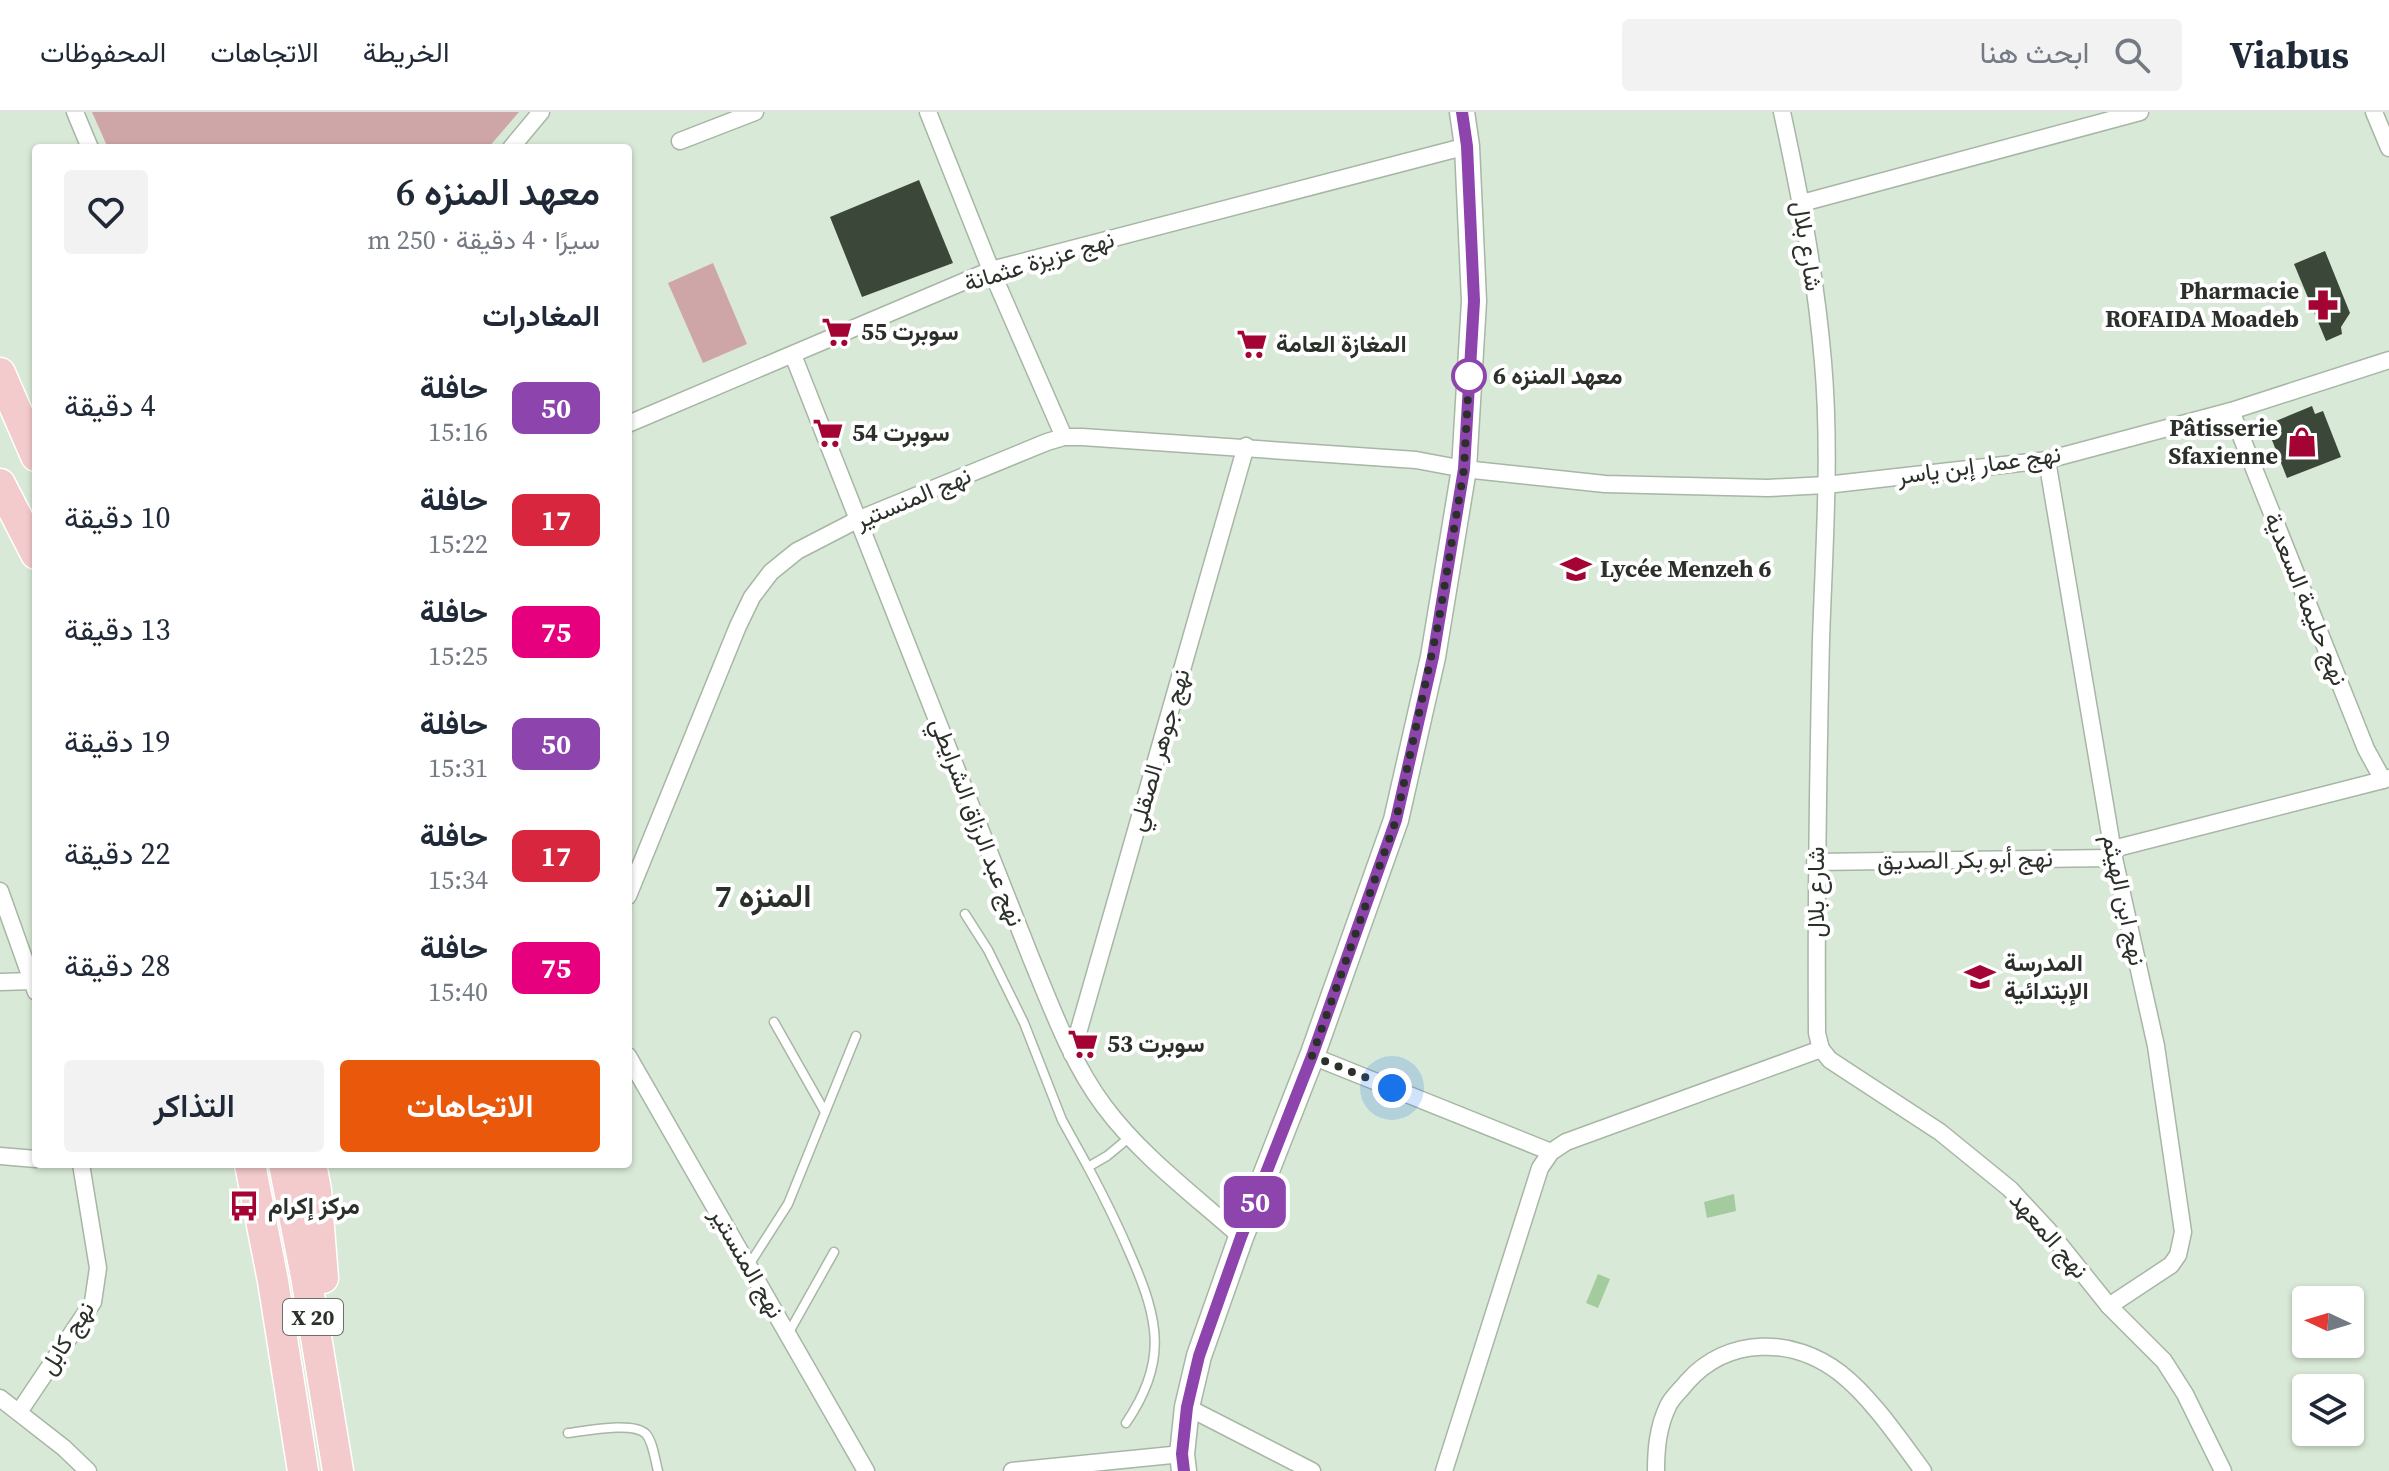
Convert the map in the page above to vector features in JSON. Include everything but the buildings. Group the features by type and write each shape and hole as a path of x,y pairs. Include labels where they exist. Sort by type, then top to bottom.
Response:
{"highway":[{"path":"0,373 32,447"},
{"path":"0,416 32,475"},
{"path":"0,484 32,548"},
{"path":"0,503 32,550"},
{"name":"X 20","path":"251,1168 273,1281 303,1471"},
{"name":"X 20","path":"285,1168 338,1471"},
{"path":"318,1174 338,1471"}],"main road":[{"path":"1183,1463 1187,1407 1199,1356 1241,1237 1312,1056 1396,820 1433,657 1464,469 1474,301 1467,146 1462,112"}],"street":[{"path":"75,112 88,144"},
{"path":"514,144 541,112"},
{"path":"680,141 755,112"},
{"path":"928,112 991,270 1064,437"},
{"name":"شارع بلال","path":"1782,112 1802,203 1823,361 1826,485 1815,862 1817,1033 1821,1049"},
{"path":"1802,203 2140,112"},
{"path":"2374,112 2389,148"},
{"name":"نهج عزيزة عثمانة","path":"632,422 991,270 1467,146"},
{"name":"نهج عبد الرزاق الشرايطي","path":"793,355 1031,958 1072,1054 1104,1106 1131,1136 1241,1237"},
{"name":"نهج عمار إبن ياسر","path":"1464,469 1605,484 1768,488 1826,485 2047,460 2231,411 2389,360"},
{"name":"نهج حليمة السعدية","path":"2231,411 2366,749 2386,779"},
{"name":"نهج المنستير","path":"632,886 752,597 771,572 797,551 857,520 1064,437 1246,446 1416,460 1464,469"},
{"name":"نهج جوهر الصقلي","path":"1072,1054 1246,446"},
{"name":"نهج ابن الهيثم","path":"2047,460 2114,853 2156,1046 2183,1232 2178,1255 2171,1265 2109,1306"},
{"name":"نهج أبو بكر الصديق","path":"1815,862 2114,853 2386,779"},
{"path":"0,891 32,979"},
{"path":"0,982 32,987"},
{"path":"1444,1471 1540,1168 1551,1152 1566,1142 1821,1049"},
{"name":"نهج المعهد","path":"1821,1049 1830,1060 1940,1132 2010,1189 2048,1230 2109,1306 2164,1361 2185,1394 2223,1471"},
{"path":"1312,1056 1551,1152"},
{"name":"نهج المنستير","path":"632,1063 866,1471"},
{"path":"0,1156 32,1159"},
{"name":"نهج كابل","path":"19,1412 93,1302 98,1268 82,1168"},
{"path":"1656,1471 1656,1440 1669,1403 1694,1375 1727,1352 1761,1346 1799,1350 1841,1374 1887,1422 1923,1471"},
{"path":"0,1398 88,1471"},
{"path":"1187,1407 1312,1471"},
{"path":"1012,1471 1183,1463"}],"lane":[{"path":"965,914 988,950 1024,1023 1062,1120 1108,1201 1152,1309 1154,1344 1148,1386 1126,1423"},
{"path":"774,1022 825,1112"},
{"path":"748,1266 788,1204 856,1036"},
{"path":"1088,1167 1131,1136"},
{"path":"788,1335 834,1252"},
{"path":"568,1433 628,1427 640,1429 648,1436 658,1471"}],"shaded area":[{"path":"92,112 519,112 491,144 106,144"},
{"path":"713,263 747,344 703,363 668,283"},
{"path":"1734,1194 1736,1211 1707,1218 1704,1202"},
{"path":"1598,1274 1610,1279 1598,1308 1586,1303"}],"bus line":[{"name":"50","path":"1184,1471 1182,1454 1187,1407 1199,1356 1241,1237 1312,1056 1396,820 1433,657 1464,469 1474,301 1467,146 1462,112"}],"place":[{"name":"Pharmacie ROFAIDA Moadeb","path":"2323,305"},
{"name":"سوبرت 55","path":"837,332"},
{"name":"المغازة العامة","path":"1252,344"},
{"name":"معهد المنزه 6","path":"1469,376"},
{"name":"سوبرت 54","path":"828,433"},
{"name":"Pâtisserie Sfaxienne","path":"2302,442"},
{"name":"Lycée Menzeh 6","path":"1576,569"},
{"name":"المدرسة الإبتدائية","path":"1980,977"},
{"name":"سوبرت 53","path":"1083,1044"},
{"name":"مركز إكرام","path":"244,1206"}],"district":[{"name":"المنزه 7","path":"763,896"}],"route":[{"path":"1392,1088 1312,1056 1396,820 1433,657 1464,469 1469,376"}]}
